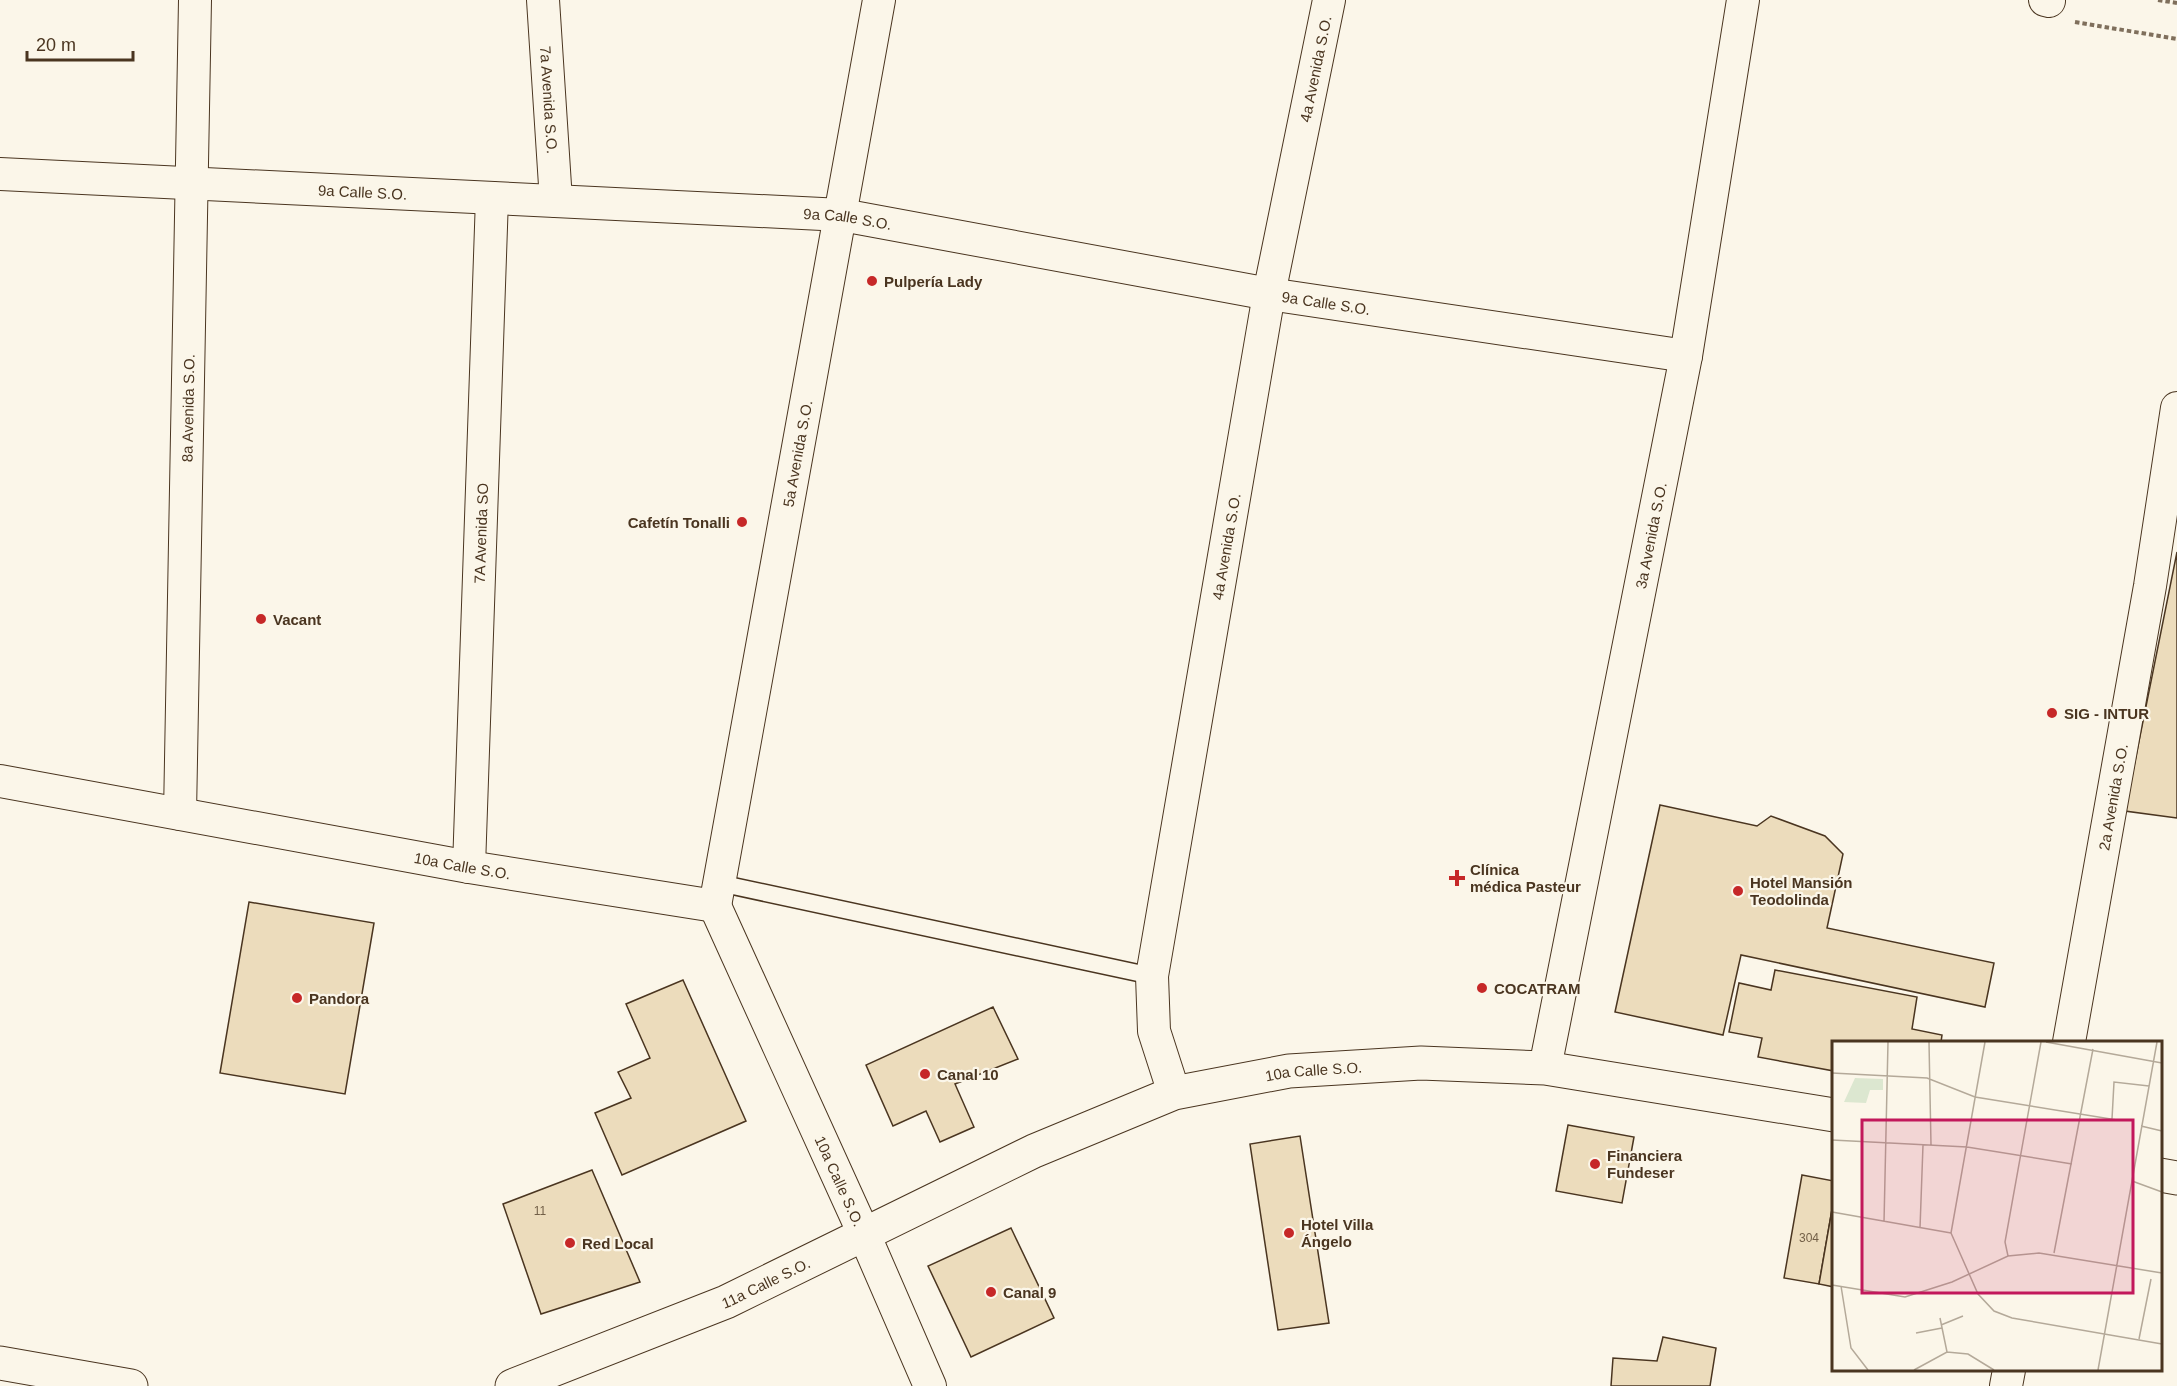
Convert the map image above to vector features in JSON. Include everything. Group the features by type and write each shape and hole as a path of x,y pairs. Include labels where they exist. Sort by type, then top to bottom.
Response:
{"street":[{"name":"8a Avenida S.O.","path":"180,814 195,0"},
{"name":"7a Avenida S.O.","path":"543,0 556,201"},
{"name":"5a Avenida S.O.","path":"717,894 842,215 879,0"},
{"name":"4a Avenida S.O.","path":"1173,1093 1154,1030 1152,976 1269,294 1329,0"},
{"name":"3a Avenida S.O.","path":"1545,1068 1686,356 1743,0"},
{"name":"9a Calle S.O.","path":"0,174 842,215 1269,294 1686,356"},
{"name":"7A Avenida SO","path":"469,867 492,198"},
{"name":"2a Avenida S.O.","path":"2069,1041 2150,586 2170,494 2177,408"},
{"name":"10a Calle S.O.","path":"0,781 469,867 717,894 864,1234 1034,1150 1173,1093 1300,1070 1420,1063 1545,1068 1832,1115"},
{"path":"2162,1175 2177,1178"},
{"name":"11a Calle S.O.","path":"512,1386 726,1302 864,1234"},
{"path":"864,1234 930,1386"},
{"path":"0,1363 131,1386"},
{"path":"2006,1386 2009,1371"}],"lane":[{"path":"717,894 1152,976"}],"path":[{"path":"2047,0 2072,21 2177,39"},
{"path":"2158,0 2177,3"}],"building":[{"path":"2177,552 2177,818 2125,811"},
{"name":"Hotel Mansión Teodolinda","path":"1660,805 1757,826 1771,816 1825,836 1843,854 1827,928 1994,963 1985,1007 1741,955 1723,1035 1615,1012"},
{"name":"Pandora","path":"249,902 374,923 345,1094 220,1073"},
{"path":"1775,970 1917,997 1912,1029 1942,1035 1941,1041 1832,1041 1832,1071 1758,1057 1762,1038 1729,1032 1739,983 1771,990"},
{"path":"683,980 746,1121 622,1175 595,1113 631,1098 618,1072 650,1058 626,1004"},
{"name":"Canal 10","path":"993,1007 1018,1059 955,1084 974,1127 940,1142 926,1111 893,1126 866,1065"},
{"name":"Financiera Fundeser","path":"1568,1125 1634,1137 1622,1203 1556,1191"},
{"name":"Hotel Villa Ángelo","path":"1300,1136 1329,1323 1278,1330 1250,1144"},
{"name":"Red Local","path":"592,1170 640,1282 541,1314 503,1204"},
{"path":"1802,1175 1832,1181 1832,1209 1819,1284 1784,1278"},
{"path":"1832,1209 1832,1287 1819,1284"},
{"name":"Canal 9","path":"1011,1228 1054,1318 971,1357 928,1266"},
{"path":"1663,1337 1716,1348 1710,1386 1611,1386 1613,1358 1657,1361"}],"place":[{"name":"Pulpería Lady","path":"872,281"},
{"name":"Cafetín Tonalli","path":"742,522"},
{"name":"Vacant","path":"261,619"},
{"name":"SIG - INTUR","path":"2052,713"},
{"name":"Clínica médica Pasteur","path":"1457,878"},
{"name":"Hotel Mansión Teodolinda","path":"1738,891"},
{"name":"COCATRAM","path":"1482,988"},
{"name":"Pandora","path":"297,998"},
{"name":"Canal 10","path":"925,1074"},
{"name":"Financiera Fundeser","path":"1595,1164"},
{"name":"Hotel Villa Ángelo","path":"1289,1233"},
{"name":"Red Local","path":"570,1243"},
{"name":"Canal 9","path":"991,1292"}]}
